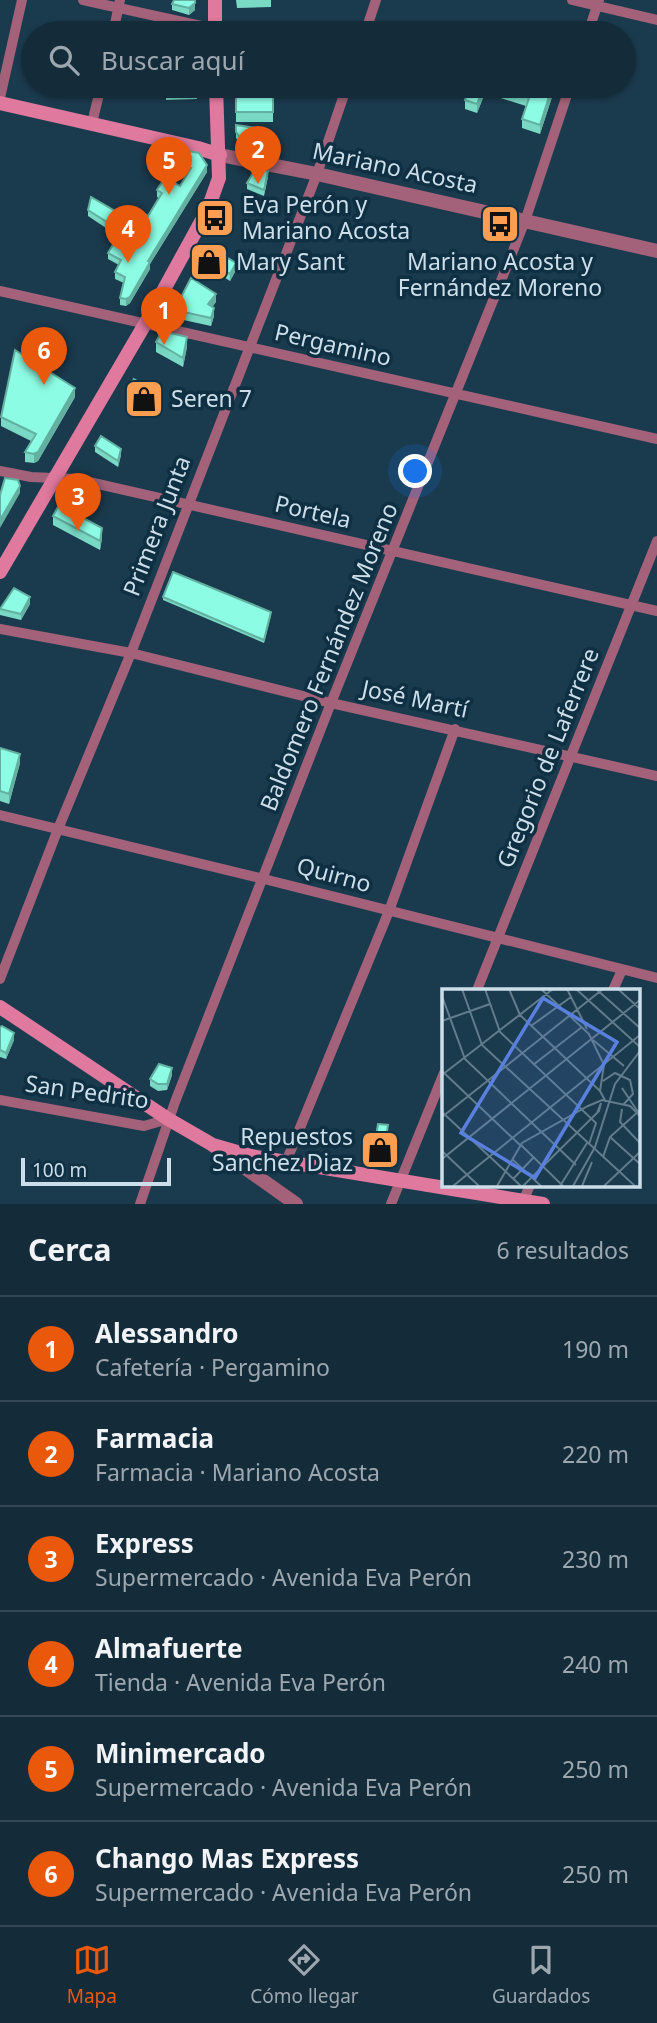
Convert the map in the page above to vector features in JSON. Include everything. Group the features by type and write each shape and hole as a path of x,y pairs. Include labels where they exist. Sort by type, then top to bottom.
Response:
{"main road":[{"path":"215,0 215,21"},
{"path":"0,572 145,324 208,209 219,178 217,98"},
{"name":"Mariano Acosta","path":"0,100 220,155"},
{"path":"0,1007 169,1119 213,1145 251,1156 543,1204"}],"street":[{"path":"0,100 22,0"},
{"path":"83,0 119,4 179,21"},
{"path":"369,21 376,0"},
{"path":"572,0 598,3 657,20"},
{"path":"592,21 598,3"},
{"path":"92,123 98,98"},
{"name":"Primera Junta","path":"0,979 58,829 131,653 317,174 343,98"},
{"name":"Baldomero Fernández Moreno","path":"140,1204 169,1119 331,703 525,221 566,98"},
{"name":"Mariano Acosta","path":"220,155 317,174 657,251"},
{"name":"Pergamino","path":"0,292 657,439"},
{"name":"Portela","path":"0,471 31,477 76,479 657,611"},
{"name":"Gregorio de Laferrere","path":"477,989 657,541"},
{"name":"José Martí","path":"0,629 131,653 331,703 657,776"},
{"path":"286,1162 389,911 455,729"},
{"name":"Quirno","path":"0,815 657,978"},
{"path":"613,989 622,970"},
{"path":"391,1204 442,1075"},
{"name":"San Pedrito","path":"0,1100 144,1126 169,1119"},
{"path":"213,1145 296,1204"},
{"path":"522,1202 530,1186"}],"building":[{"path":"174,0 195,0 195,3 189,8 172,4"},
{"path":"236,98 273,98 273,112 236,112"},
{"path":"466,98 479,98 477,104 465,100"},
{"path":"529,98 549,98 540,125 522,119"},
{"path":"236,125 268,130 266,141 240,137 236,132"},
{"path":"156,145 199,153 207,165 148,261 150,262 130,297 120,298 125,277 115,272 121,260 108,253 121,231 88,210 91,197 136,223 142,212 148,216 162,193 157,190 165,177 180,186 191,168 153,160"},
{"path":"260,169 268,171 264,190 247,183 253,173"},
{"path":"210,247 236,263 230,274 203,258"},
{"path":"191,278 216,294 208,304 214,308 211,318 179,311 177,305"},
{"path":"162,331 187,337 183,358 156,342"},
{"path":"15,350 75,388 38,452 34,454 25,452 36,434 1,417"},
{"path":"134,379 159,394 153,405 128,390"},
{"path":"101,436 121,449 118,461 95,446"},
{"path":"5,478 18,480 20,486 0,520 0,495"},
{"path":"59,505 102,528 100,541 53,516"},
{"path":"173,572 271,612 264,640 163,597"},
{"path":"14,588 30,597 21,614 0,609"},
{"path":"0,748 20,754 9,794 0,791"},
{"path":"2,1026 14,1033 6,1053 0,1050"},
{"path":"159,1064 172,1068 167,1084 158,1084 150,1079"},
{"path":"378,1124 388,1125 384,1151 374,1149"}],"place":[{"name":"Farmacia","path":"258,184"},
{"name":"Minimercado","path":"169,195"},
{"name":"Eva Perón y Mariano Acosta","path":"215,218"},
{"name":"Mariano Acosta y Fernández Moreno","path":"500,224"},
{"name":"Mary Sant","path":"209,262"},
{"name":"Almafuerte","path":"128,263"},
{"name":"Alessandro","path":"164,345"},
{"name":"Chango Mas Express","path":"44,385"},
{"name":"Seren 7","path":"144,399"},
{"name":"Express","path":"78,531"},
{"name":"Repuestos Sanchez Diaz","path":"380,1150"}]}
